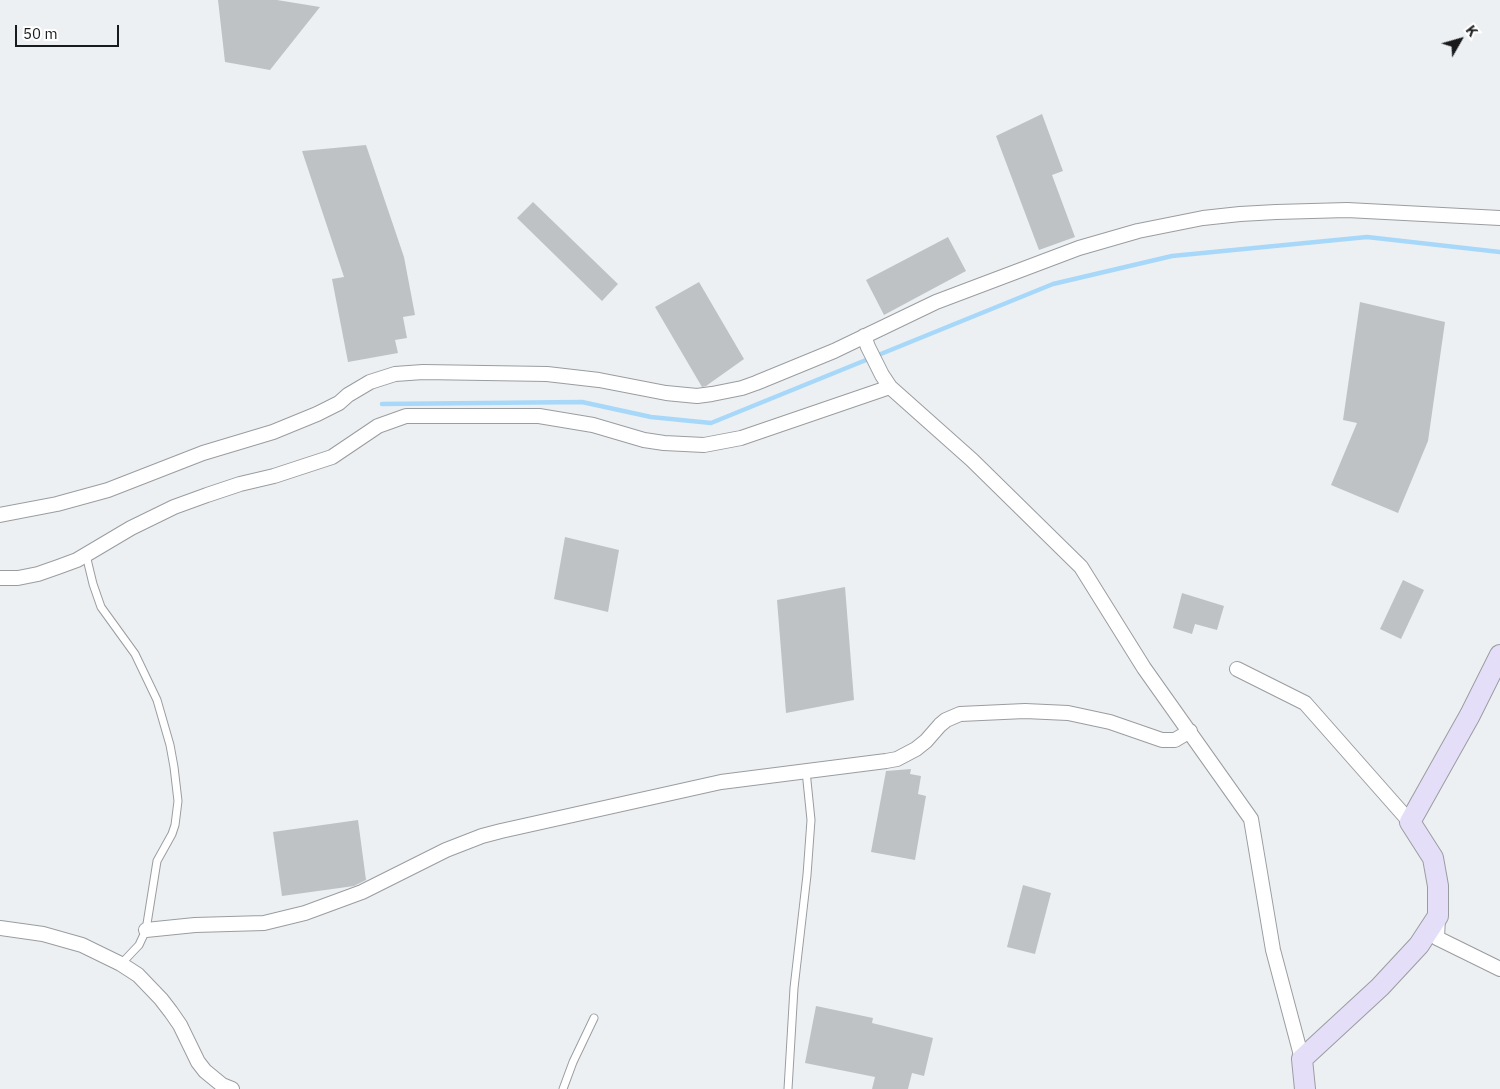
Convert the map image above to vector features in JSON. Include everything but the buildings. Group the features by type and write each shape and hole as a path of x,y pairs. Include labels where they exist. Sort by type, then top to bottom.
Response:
{"street":[{"path":"0,515 57,504 108,490 203,453 273,432 339,403 348,395 370,382 395,374 423,372 548,374 598,380 666,393 697,396 712,394 742,388 834,351 866,342 936,302 1072,251 1108,239 1168,224 1240,214 1347,210 1500,218"},
{"path":"866,342 886,381 972,460 1081,567 1144,668 1251,819 1273,950 1302,1059 1305,1089"},
{"path":"0,578 18,578 58,567 86,555 131,528 174,507 332,457 378,426 406,416 539,416 594,425 664,444 704,444 741,438 886,381"},
{"path":"1410,822 1470,715 1500,655"},
{"path":"1237,669 1304,703 1410,822 1433,858 1438,886 1437,938 1500,970"},
{"path":"146,930 195,925 264,923 297,915 362,892 446,850 482,836 720,782 886,762 897,759 916,749 946,720 960,714 1026,711 1068,713 1110,722 1162,740 1180,738 1190,731"},
{"path":"1302,1059 1380,987 1419,945 1438,916"},
{"path":"0,928 62,938 82,945 121,964 138,975 161,998 180,1025 193,1053 205,1071 222,1086 232,1089"}],"lane":[{"path":"86,555 93,584 102,607 135,654 157,700 165,723 174,767 178,801 172,834 158,861 146,930 139,945 121,964"},
{"path":"788,1089 794,988 807,875 811,820 806,771"},
{"path":"564,1089 573,1062 594,1018"}],"waterway":[{"path":"382,404 582,402 651,417 711,423 1053,284 1172,256 1367,237 1500,252"}]}
